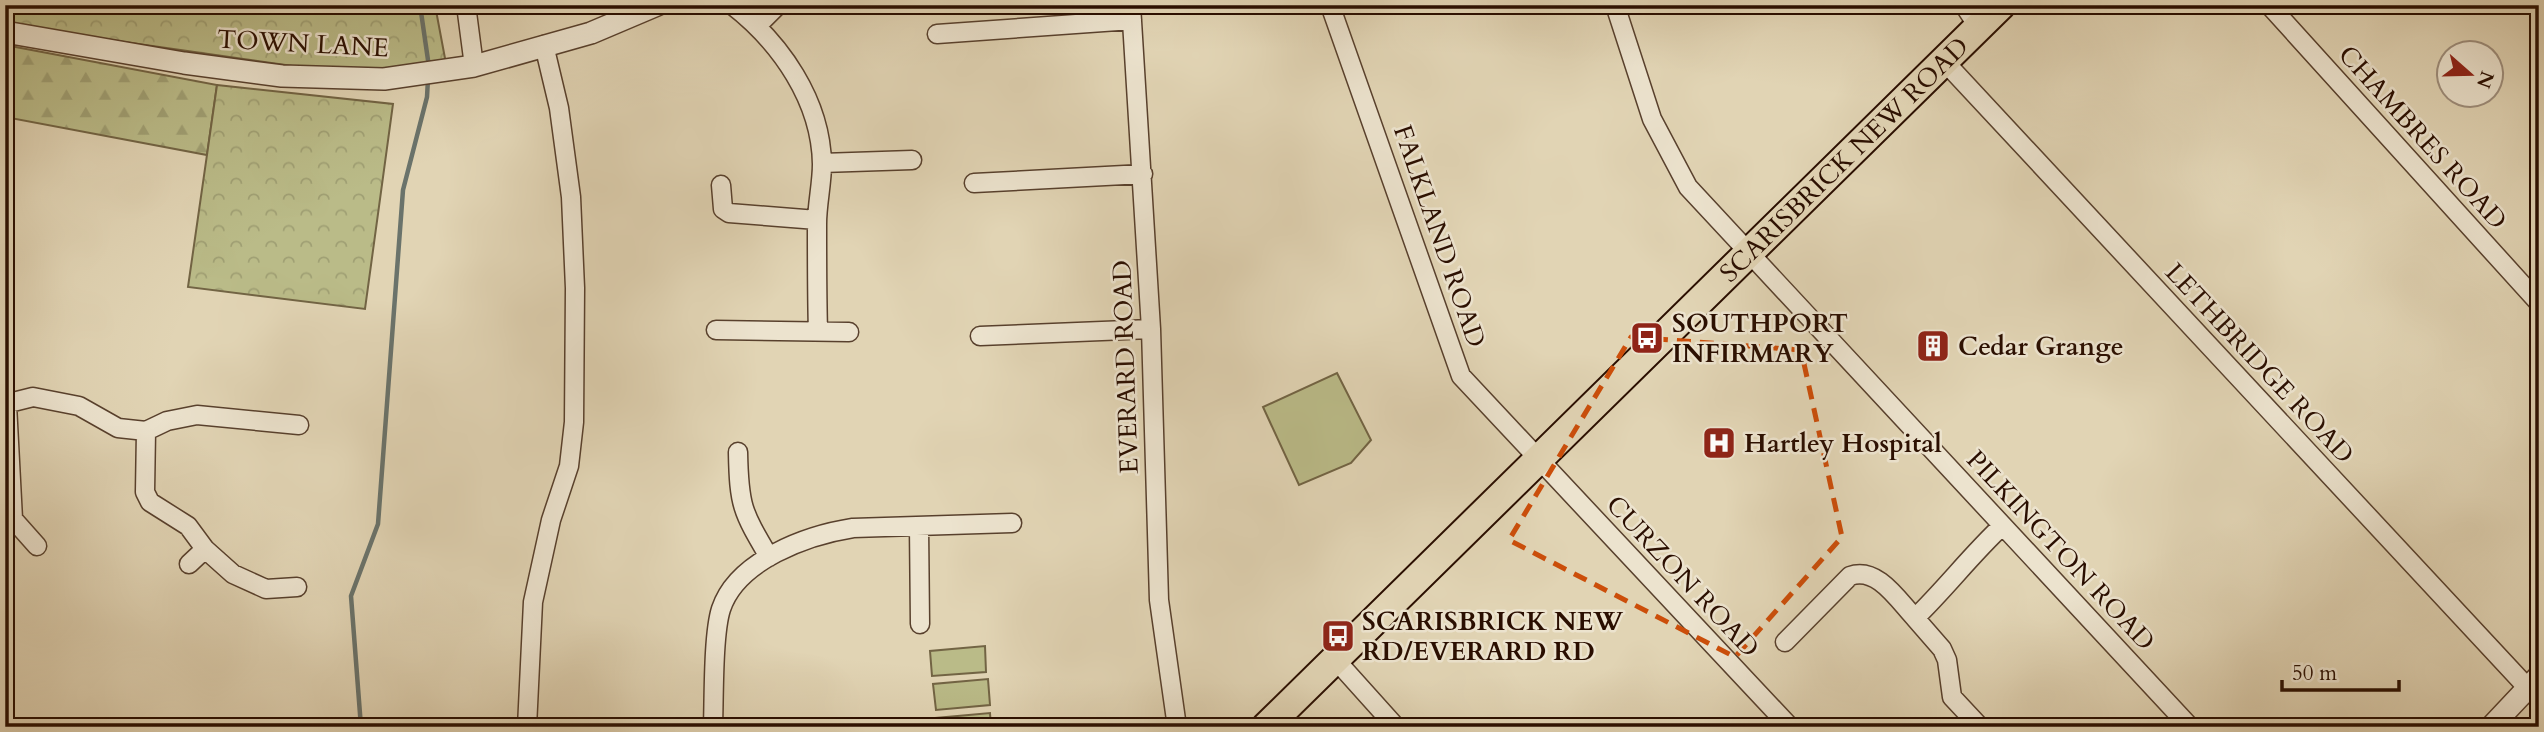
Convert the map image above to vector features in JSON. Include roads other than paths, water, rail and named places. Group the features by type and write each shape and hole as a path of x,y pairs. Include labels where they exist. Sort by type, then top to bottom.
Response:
{"highway":[{"name":"SCARISBRICK NEW ROAD","path":"1266,727 1751,254 1944,61 1972,16 2001,5"}],"street":[{"path":"466,5 474,66"},
{"name":"TOWN LANE","path":"5,32 184,63 282,76 384,79 474,66 591,33 657,5"},
{"path":"732,5 758,25 810,101 822,163 817,220 818,332"},
{"path":"758,25 778,5"},
{"name":"FALKLAND ROAD","path":"1331,5 1461,376 1538,461"},
{"name":"PILKINGTON ROAD","path":"1615,5 1652,119 1688,187 2190,727"},
{"name":"CHAMBRES ROAD","path":"2269,5 2539,303"},
{"path":"937,34 1131,12"},
{"name":"EVERARD ROAD","path":"1131,12 1151,329 1159,600 1177,727"},
{"path":"527,727 533,602 551,520 569,466 575,422 575,288 568,164 544,45"},
{"name":"LETHBRIDGE ROAD","path":"1944,61 2535,688"},
{"path":"822,163 912,160"},
{"path":"974,183 1143,174"},
{"path":"721,186 723,209 729,213 817,220"},
{"path":"980,336 1151,329"},
{"path":"716,330 849,332"},
{"path":"37,546 13,519 6,404 33,397 79,406 118,428 146,431 167,421 197,415 299,425"},
{"path":"146,431 145,492 150,502 188,526 205,549 233,574 266,589 297,587"},
{"path":"738,452 739,496 743,512 769,557"},
{"name":"CURZON ROAD","path":"1538,461 1790,727"},
{"path":"713,727 720,612 738,581 769,557 828,532 853,528 1013,523"},
{"path":"919,526 920,624"},
{"path":"1915,618 1954,580 1968,558 2003,526"},
{"path":"189,564 205,549"},
{"path":"1785,642 1850,576 1860,572 1873,575 1942,649 1952,697 1980,727"},
{"path":"1334,658 1396,727"},
{"path":"2491,727 2535,688"}],"waterway":[{"path":"420,5 429,67"},
{"path":"361,727 351,596 378,524 403,190 427,97 428,79"}],"place":[{"name":"SOUTHPORT INFIRMARY","path":"1647,338"},
{"name":"Cedar Grange","path":"1933,346"},
{"name":"Hartley Hospital","path":"1719,443"},
{"name":"SCARISBRICK NEW RD/EVERARD RD","path":"1338,636"}]}
